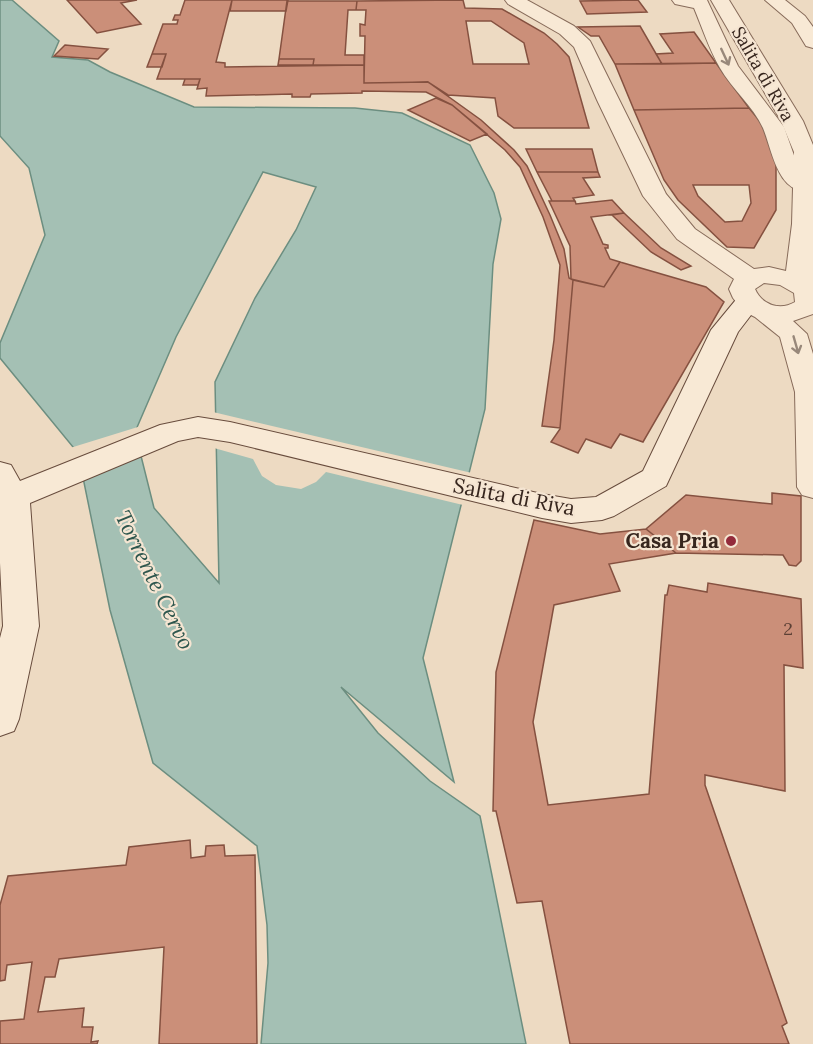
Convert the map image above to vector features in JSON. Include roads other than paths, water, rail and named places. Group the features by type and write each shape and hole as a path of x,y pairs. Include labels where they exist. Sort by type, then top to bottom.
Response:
{"street":[{"path":"514,0 567,30 583,45 607,100 655,196 686,234 793,334 812,381 813,487"},
{"path":"774,0 799,20 813,42"},
{"name":"Salita di Riva","path":"701,1 792,121 805,152 804,224 807,301"},
{"path":"769,275 790,279 807,301 803,310 786,314 754,297 769,275"},
{"name":"Salita di Riva","path":"7,485 48,482 171,432 198,427 230,432 542,506 571,511 602,508 655,478 725,330 754,297"},
{"path":"0,719 21,626 7,485"}],"water":[{"name":"Torrente Cervo","path":"0,0 12,0 59,41 52,57 88,60 110,72 194,107 355,108 402,113 470,145 494,193 501,219 493,264 485,409 423,658 454,782 341,687 378,733 430,781 480,816 526,1044 261,1044 268,963 267,925 257,846 153,763 110,610 78,453 0,358 0,343 45,235 29,168 0,136","holes":["263,172 316,187 296,230 255,298 215,382 219,583 154,508 135,432 176,337"]}],"place":[{"name":"Casa Pria","path":"731,541"}]}
